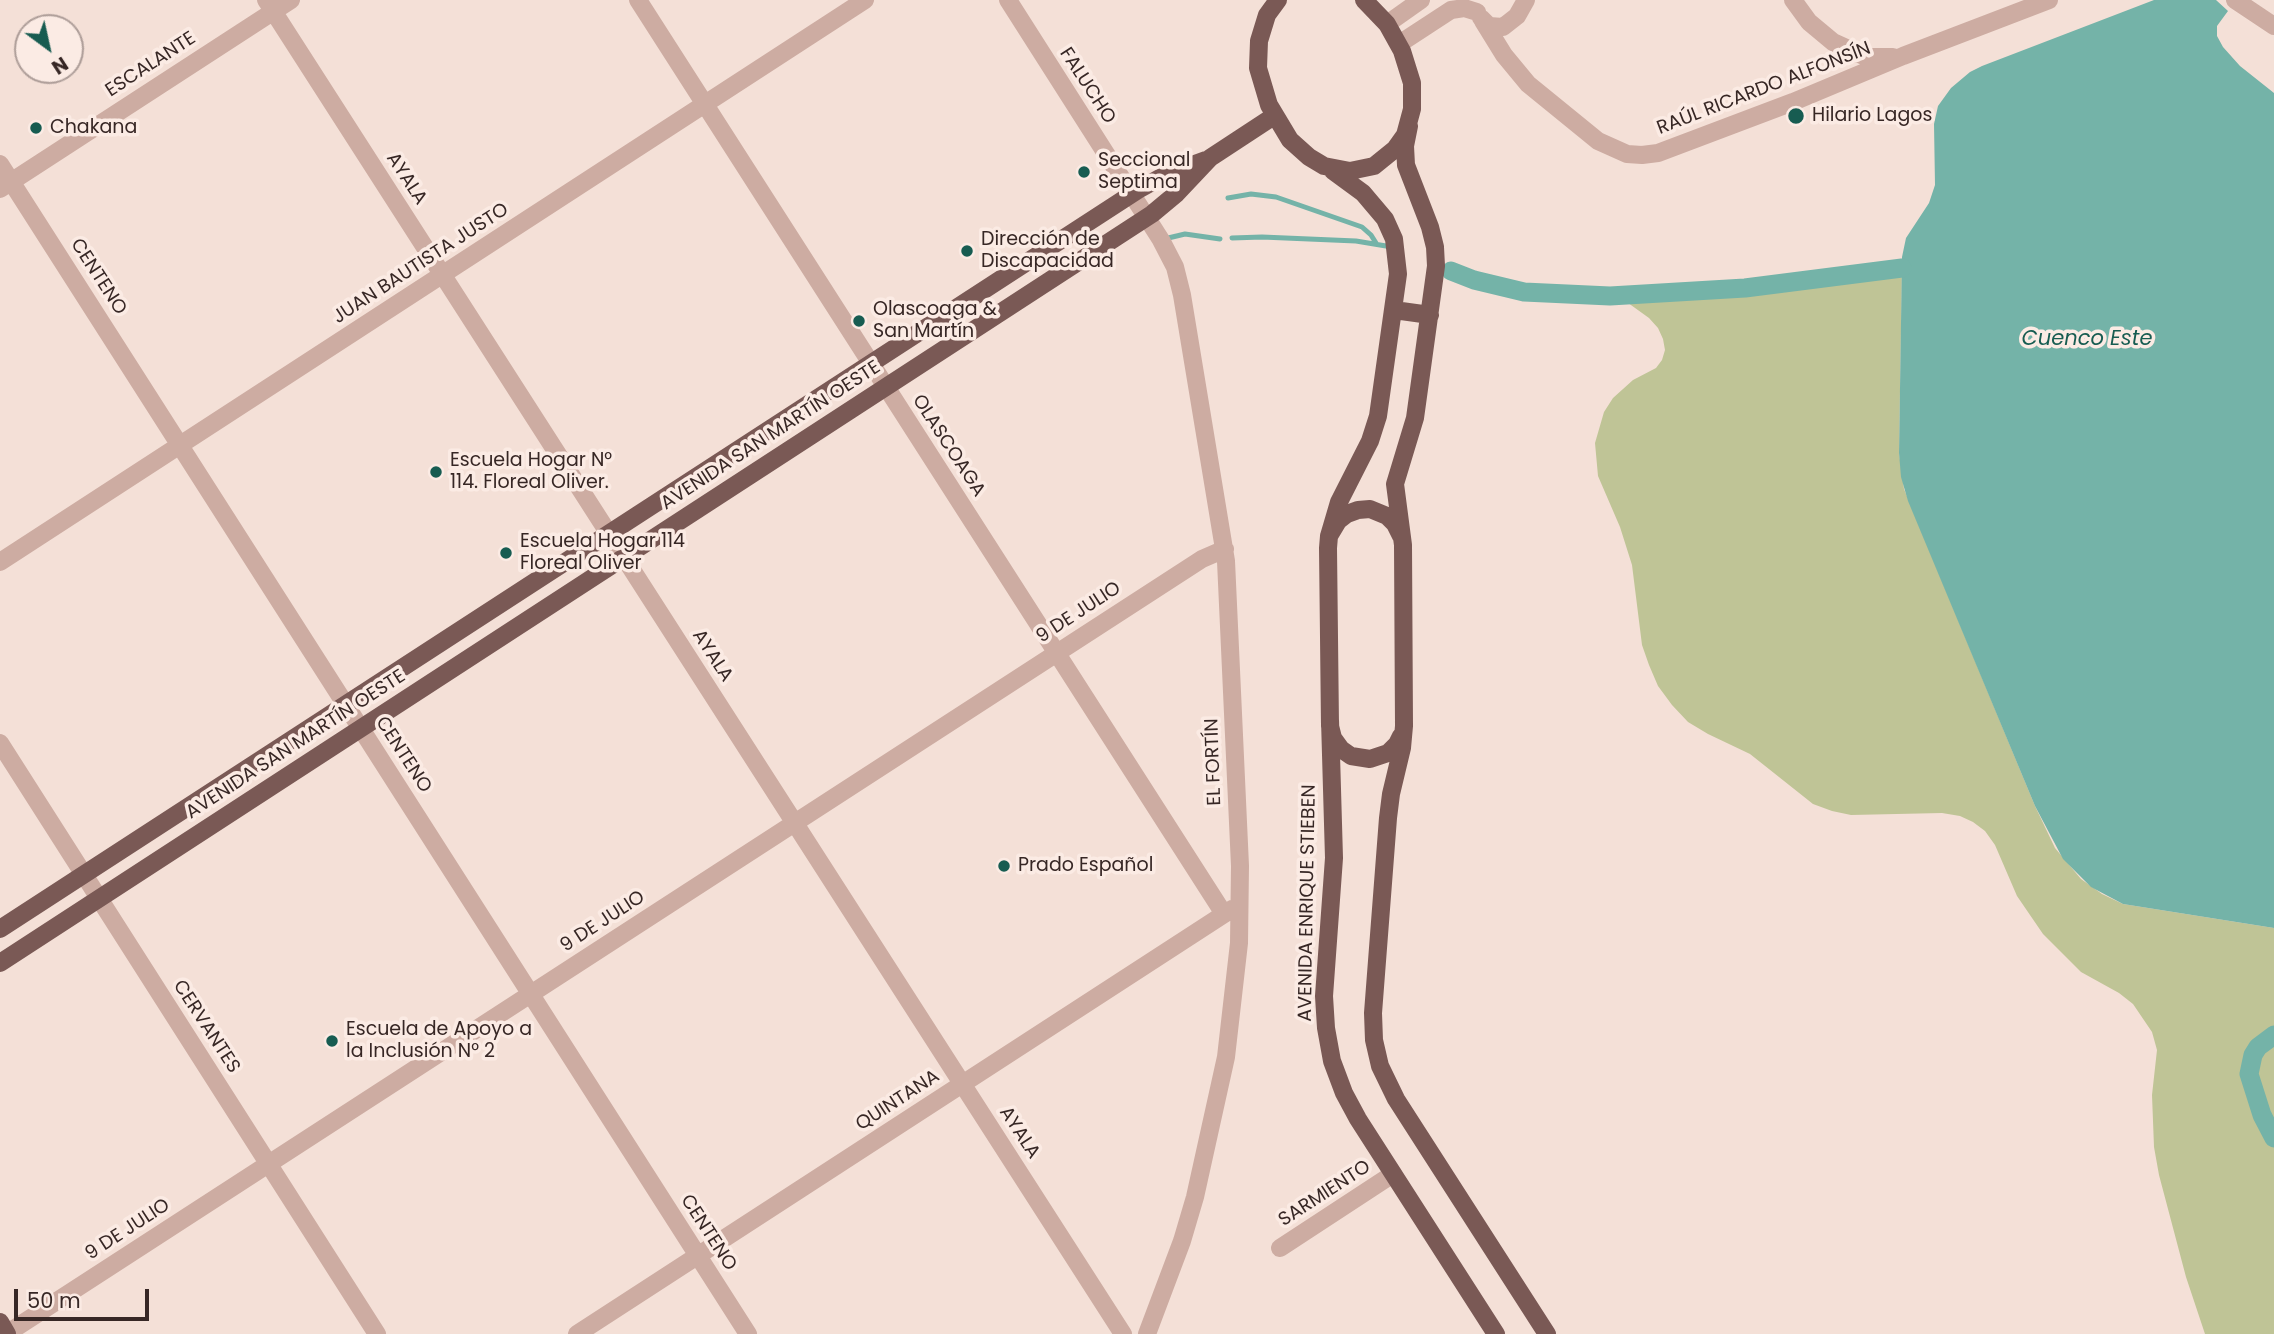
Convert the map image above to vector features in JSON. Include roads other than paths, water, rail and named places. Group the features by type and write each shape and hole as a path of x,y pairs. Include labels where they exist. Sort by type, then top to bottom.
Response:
{"main road":[{"name":"AVENIDA ENRIQUE STIEBEN","path":"1264,0 1258,68 1275,116 1296,146 1345,178 1379,210 1390,228 1398,262 1394,310 1376,425 1339,502 1329,536 1334,847 1324,996 1326,1028 1332,1060 1344,1093 1496,1334"},
{"path":"1260,32 1267,15 1278,0"},
{"path":"1364,0 1387,24 1408,66 1412,83 1412,109 1405,146 1406,165 1430,227 1435,247 1436,276 1415,418 1395,484 1403,545 1404,726 1387,832 1373,1013 1376,1052 1384,1077 1396,1099 1546,1334"},
{"name":"AVENIDA SAN MARTÍN OESTE","path":"0,929 1131,194 1158,178 1210,158 1275,116"},
{"path":"1324,166 1350,171 1374,166 1395,149 1409,127"},
{"name":"AVENIDA SAN MARTÍN OESTE","path":"0,963 1147,217 1182,188 1210,158"},
{"path":"1394,310 1430,316"},
{"path":"1329,536 1342,517 1370,509 1382,512 1391,519 1398,529 1403,545"},
{"name":"AVENIDA ENRIQUE STIEBEN","path":"1330,720 1333,738 1341,749 1351,756 1364,759 1376,758 1393,749 1401,738 1404,726"},
{"path":"0,1322 7,1334"}],"street":[{"name":"ESCALANTE","path":"6,185 270,6 290,0"},
{"name":"OLASCOAGA","path":"638,0 1224,914"},
{"name":"JUAN BAUTISTA JUSTO","path":"0,562 865,0"},
{"name":"FALUCHO","path":"1008,0 1131,194"},
{"path":"1387,24 1421,0"},
{"path":"1398,44 1451,10 1464,8 1477,11 1496,28 1503,27 1517,16 1525,0"},
{"name":"RAÚL RICARDO ALFONSÍN","path":"1793,0 1821,34 1843,48 1866,57 1903,56"},
{"name":"RAÚL RICARDO ALFONSÍN","path":"1477,11 1504,55 1528,83 1598,141 1627,154 1642,155 1658,153 1793,102 2049,0"},
{"path":"2236,1 2274,26"},
{"name":"AYALA","path":"270,6 1123,1334"},
{"name":"CENTENO","path":"0,164 6,185 180,445 748,1334"},
{"name":"EL FORTÍN","path":"1131,194 1171,257 1181,286 1225,549 1240,904 1236,971 1223,1075 1193,1207 1147,1334"},
{"name":"9 DE JULIO","path":"7,1334 1056,653 1202,559 1225,549"},
{"name":"CERVANTES","path":"0,743 377,1334"},
{"name":"QUINTANA","path":"578,1334 1240,904"},
{"name":"SARMIENTO","path":"1279,1248 1393,1174"}],"water":[{"name":"Cuenco Este","path":"2154,0 2216,0 2228,11 2217,26 2217,36 2223,47 2240,66 2274,93 2274,928 2123,904 2091,887 2063,859 2035,806 1908,501 1901,477 1899,453 1902,257 1906,238 1929,203 1935,185 1934,124 1938,106 1951,88 1982,66"}],"waterway":[{"path":"1228,198 1251,194 1276,197 1362,227 1376,243"},
{"path":"1164,239 1185,234 1220,239"},
{"path":"1232,238 1356,241 1386,246"},
{"path":"1451,271 1474,280 1524,292 1610,296 1745,288 1902,268"},
{"path":"2274,1035 2258,1047 2253,1055 2249,1074 2262,1115 2274,1138"}],"place":[{"name":"Hilario Lagos","path":"1796,116"},
{"name":"Chakana","path":"36,128"},
{"name":"Seccional Septima","path":"1084,172"},
{"name":"Dirección de Discapacidad","path":"967,251"},
{"name":"Olascoaga & San Martín","path":"859,321"},
{"name":"Escuela Hogar N° 114. Floreal Oliver.","path":"436,472"},
{"name":"Escuela Hogar 114 Floreal Oliver","path":"506,553"},
{"name":"Prado Español","path":"1004,866"},
{"name":"Escuela de Apoyo a la Inclusión N° 2","path":"332,1041"}]}
